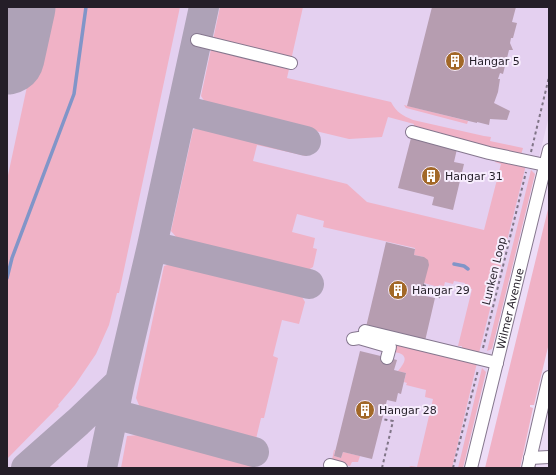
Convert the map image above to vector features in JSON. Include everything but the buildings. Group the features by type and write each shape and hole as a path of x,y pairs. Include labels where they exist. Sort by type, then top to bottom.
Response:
{"street":[{"path":"197,40 290,63"},
{"path":"412,132 489,153 545,165"},
{"name":"Wilmer Avenue","path":"471,468 549,150"},
{"path":"365,331 497,364"},
{"path":"353,338 359,338 390,347 387,358"},
{"path":"529,463 546,400 549,377"},
{"path":"529,463 549,457"}],"path":[{"name":"Lunken Loop","path":"453,468 549,77"},
{"path":"423,285 440,290"},
{"path":"439,298 441,287"},
{"path":"382,419 393,421 382,468"}],"shaded area":[{"path":"7,7 549,7 549,116 463,468 7,468"},
{"path":"44,7 180,7 119,293 117,293 109,325 96,354 75,385 58,405 59,406 7,459 7,180"},
{"path":"220,7 303,7 287,78 391,102 395,109 413,120 491,137 490,141 523,148 521,155 413,128 414,124 388,117 382,137 349,139 207,105 201,96"},
{"path":"404,105 468,121 467,124 406,108"},
{"path":"201,125 304,151 306,156 257,145 253,161 347,184 367,202 484,230 501,164 495,162 496,157 526,165 479,353 461,350 462,346 458,346 472,289 464,287 465,283 454,281 453,284 445,282 444,286 439,285 438,287 424,283 424,257 414,255 415,248 323,227 324,221 297,214 292,232 315,238 313,248 317,249 313,267 308,270 177,238 171,231 193,130"},
{"path":"531,170 535,174 492,349 487,351"},
{"path":"549,205 549,343 534,405 530,405 530,407 533,408 520,468 485,468"},
{"path":"173,263 301,295 305,302 299,324 282,320 273,356 278,358 264,418 261,418 256,439 141,410 136,398 164,266"},
{"path":"354,332 477,363 452,468 407,468 411,466 417,467 433,399 425,397 426,390 406,385 407,383 404,382 406,373 398,371 403,365 405,359 399,353 394,352 395,344 354,335"},
{"path":"482,368 486,372 463,468 458,468"},
{"path":"139,435 255,463 256,468 121,468 127,436"},
{"path":"334,450 334,456 341,458 343,452 360,456 358,462 352,462 350,466 336,463 332,460"}],"waterway":[{"path":"7,278 12,258 74,94 86,7"},
{"path":"454,264 464,266 468,269"}],"taxiway":[{"path":"102,468 204,7"},
{"path":"182,110 306,141"},
{"path":"152,246 309,284"},
{"path":"26,468 120,382"},
{"path":"114,414 254,452"}],"runway":[{"path":"7,57 18,7"}],"place":[{"name":"Hangar 5","path":"455,61"},
{"name":"Hangar 31","path":"431,176"},
{"name":"Hangar 29","path":"398,290"},
{"name":"Hangar 28","path":"365,410"}]}
